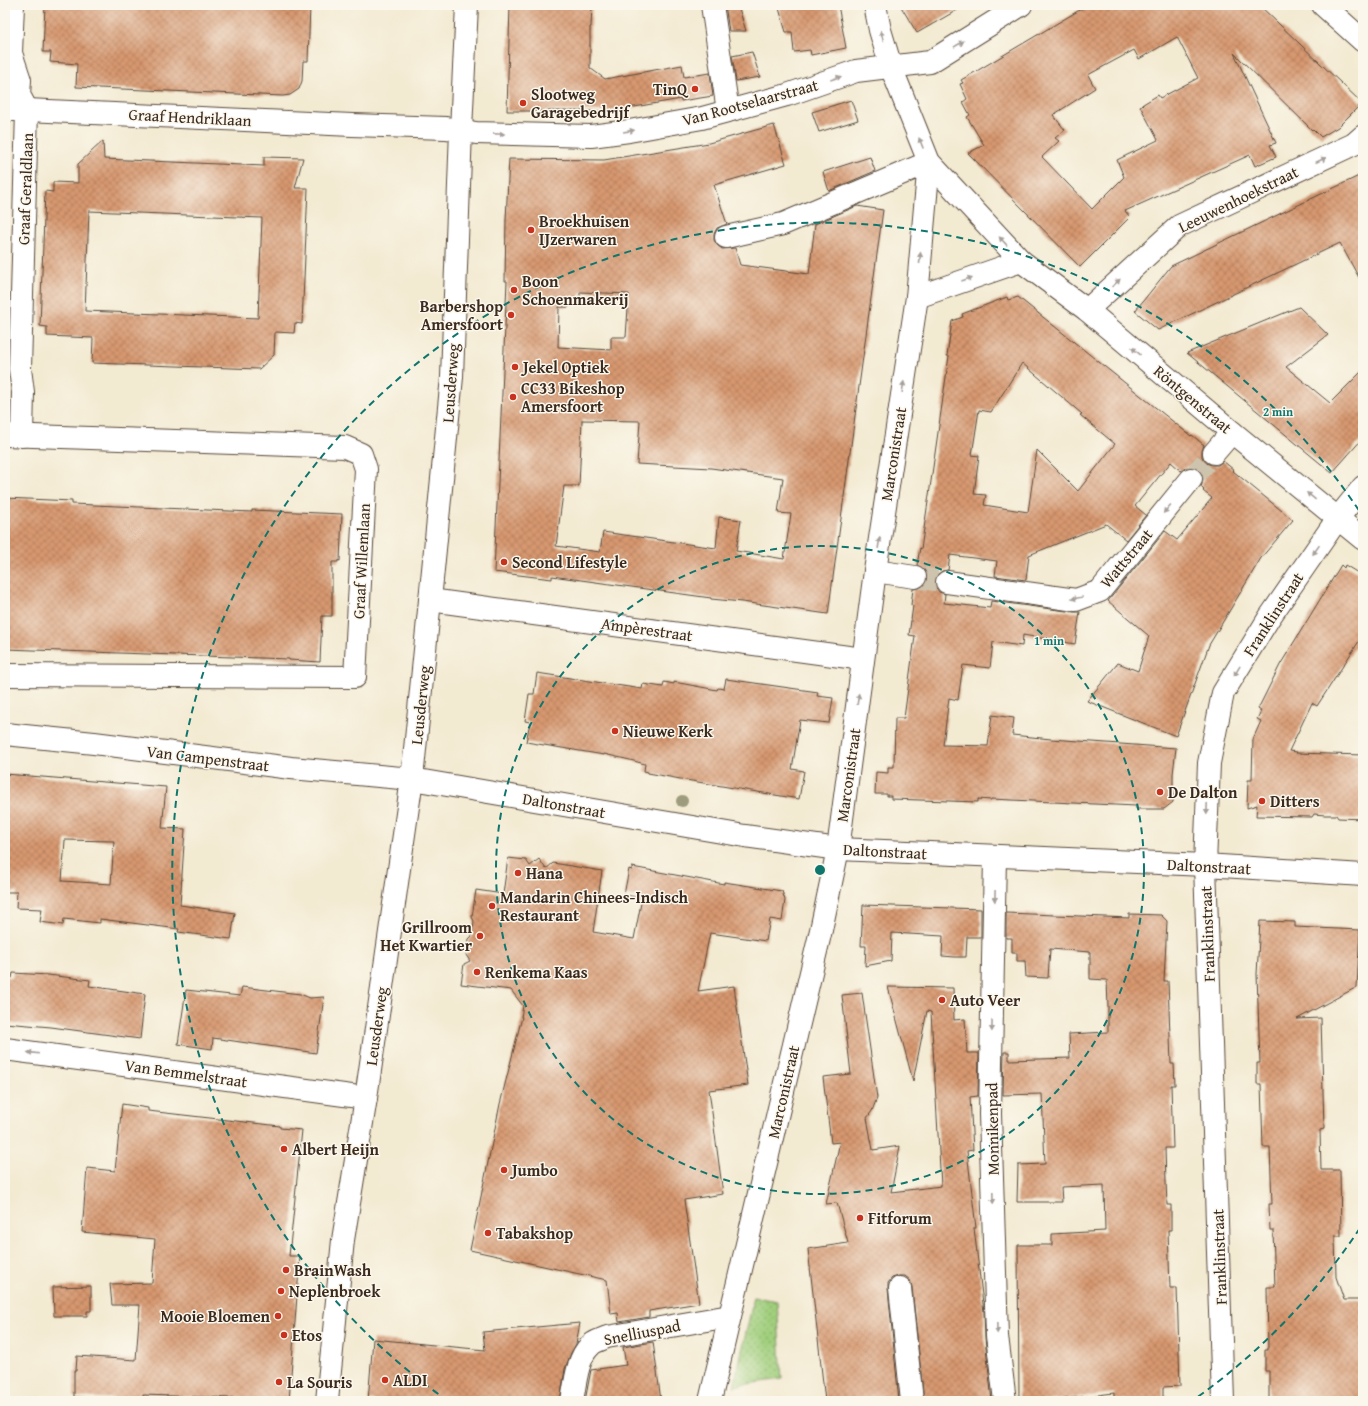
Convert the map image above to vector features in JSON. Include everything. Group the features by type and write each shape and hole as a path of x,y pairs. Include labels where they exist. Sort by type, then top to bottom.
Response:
{"street":[{"path":"13,5 11,53 20,80 20,95 27,110"},
{"name":"Leusderweg","path":"327,1401 343,1240 366,1098 412,779 430,600 452,377 466,5"},
{"path":"712,5 728,111"},
{"name":"Röntgenstraat","path":"875,5 880,30 891,67 928,162 1021,260 1087,310 1232,432 1363,539"},
{"name":"Van Rootselaarstraat","path":"461,130 476,133 591,136 629,131 688,120 787,95 856,71 930,62 1021,5"},
{"path":"1323,5 1363,42"},
{"name":"Graaf Hendriklaan","path":"5,110 446,128 461,130"},
{"name":"Graaf Geraldlaan","path":"14,436 24,392 20,369 27,110"},
{"name":"Leeuwenhoekstraat","path":"1087,310 1179,226 1354,144 1363,136"},
{"path":"726,237 783,224 928,162"},
{"name":"Marconistraat","path":"710,1401 821,930 838,849 874,571 917,297 928,162"},
{"path":"917,297 1021,260"},
{"path":"1214,453 1232,432"},
{"name":"Graaf Willemlaan","path":"5,675 355,677 366,469 361,454 345,446 14,436"},
{"name":"Wattstraat","path":"947,582 1076,600 1100,591 1191,479"},
{"name":"Franklinstraat","path":"1224,1401 1205,866 1209,763 1223,693 1269,618 1338,518 1363,487"},
{"path":"874,571 915,577"},
{"name":"Ampèrestraat","path":"430,600 863,658"},
{"name":"Van Campenstraat","path":"5,734 94,743 291,768 412,779"},
{"name":"Daltonstraat","path":"412,779 745,836 838,849 1363,875"},
{"name":"Monnikenpad","path":"995,857 990,1114 997,1336 1005,1401"},
{"name":"Van Bemmelstraat","path":"5,1049 366,1098"},
{"path":"900,1288 912,1401"},
{"name":"Snelliuspad","path":"572,1401 579,1365 589,1346 596,1341 607,1337 730,1316"}],"green space":[{"path":"754,1297 777,1301 782,1379 734,1386"}],"building":[{"path":"45,5 310,5 308,61 303,61 302,81 299,89 290,95 283,96 76,87 77,64 50,62 51,52 43,52"},
{"path":"510,5 592,5 590,27 590,68 605,79 682,65 684,77 710,73 713,96 681,101 681,99 611,111 507,111"},
{"path":"725,5 738,5 746,31 729,31"},
{"path":"778,5 838,5 846,48 811,55 810,50 794,52 792,32 786,32"},
{"path":"900,5 966,5 917,33"},
{"path":"1088,5 1259,5 1362,103 1338,127 1321,137 1313,129 1312,130 1234,53 1276,143 1270,145 1276,157 1255,166 1250,155 1125,211 1130,217 1080,267 968,153 984,145 967,117 970,115 963,102 967,99 960,84 963,83 961,80","holes":["1177,37 1198,78 1160,98 1158,95 1140,106 1158,140 1117,160 1124,177 1092,209 1042,157 1059,141 1055,138 1065,130 1053,115 1095,88 1088,75 1134,50 1139,59"]},
{"path":"752,52 760,77 736,81 732,56"},
{"path":"851,100 858,120 819,132 812,112"},
{"path":"774,125 786,164 714,185 727,224 717,228 714,234 714,240 722,249 735,248 740,265 809,274 815,224 857,206 883,210 828,614 552,576 552,579 494,572 507,281 505,281 509,159 604,160 709,143","holes":["580,292 629,294 626,337 611,337 611,350 558,347 559,307 569,307 569,300 580,300","582,420 640,421 637,464 711,468 783,478 778,513 791,514 784,559 736,551 741,520 719,517 716,548 603,532 600,552 556,546 564,486 579,486"]},
{"path":"103,141 104,159 264,166 264,157 303,158 295,188 308,188 302,324 295,323 294,333 275,332 274,355 259,369 92,363 93,338 47,336 47,327 40,326 45,191 53,192 53,182 78,183 78,164","holes":["89,211 262,218 258,318 85,311"]},
{"path":"870,157 875,171 829,191 823,172"},
{"path":"1363,174 1363,285 1340,243 1158,330 1135,311 1171,266"},
{"path":"1007,297 1008,300 1018,297 1204,445 1202,457 1206,463 1218,465 1223,461 1234,470 1233,471 1293,520 1261,558 1209,645 1176,736 1087,701 1118,663 1138,671 1149,636 1108,601 1165,531 1177,540 1212,498 1203,491 1204,490 1201,487 1203,475 1199,469 1187,467 1181,471 1171,462 1135,506 1146,515 1126,540 1106,524 1029,555 1026,580 995,576 997,561 950,555 948,570 942,571 937,575 935,586 939,592 945,594 944,603 990,608 991,601 1080,612 1075,644 1023,635 1022,646 993,642 990,668 963,665 958,700 949,698 943,745 988,746 992,715 1014,718 1012,735 1176,748 1173,774 1173,802 1164,809 1136,809 1136,806 991,799 978,799 978,802 891,799 891,796 887,796 887,794 875,794 876,772 888,773 888,767 894,767 895,718 904,718 915,636 909,635 913,606 911,605 913,589 920,588 924,585 927,579 926,572 923,568 917,565 920,548 921,549 949,356 947,356 952,321 963,317 962,314","holes":["1022,363 1082,414 1080,415 1115,444 1078,491 1037,450 1028,512 984,505 986,495 974,494 979,456 972,455 979,410 991,412"]},
{"path":"1299,307 1328,335 1286,367 1330,403 1363,370 1363,438 1332,473 1187,353"},
{"path":"5,498 72,501 72,504 252,512 252,510 342,514 340,561 338,560 338,562 332,562 332,616 322,616 320,662 289,659 5,649"},
{"path":"1341,565 1344,568 1345,565 1363,576 1363,635 1317,706 1312,703 1289,751 1297,752 1296,753 1363,755 1363,819 1338,818 1336,815 1314,814 1312,817 1256,816 1257,805 1247,808 1248,780 1252,780 1253,739 1261,721 1257,719 1261,711 1258,709 1280,665"},
{"path":"537,673 642,689 643,684 663,687 664,682 674,684 674,682 717,690 718,688 724,689 726,679 818,692 817,696 833,698 829,723 800,720 792,769 804,771 799,799 648,773 644,771 645,764 630,760 604,754 526,742 530,722 525,721 529,694 534,694"},
{"path":"5,774 166,787 162,828 185,829 180,905 235,913 231,939 178,932 179,929 100,919 100,923 64,919 63,925 40,922 42,909 16,908 17,892 5,892","holes":["65,840 114,841 111,884 62,881"]},
{"path":"508,858 526,860 530,866 539,859 546,869 553,863 602,871 593,932 634,939 642,898 624,895 629,869 632,870 632,867 724,884 724,882 782,891 785,900 782,921 770,919 766,941 710,933 698,991 734,986 748,1085 709,1090 723,1194 684,1200 699,1303 649,1311 649,1317 619,1322 618,1313 611,1314 607,1280 470,1250 500,1104 522,1017 523,1006 511,990 461,984 464,964 470,961 466,955 469,939 472,936 474,921 472,917 476,890 503,894"},
{"path":"863,905 981,909 981,937 967,937 966,957 955,957 942,956 943,936 892,933 891,961 865,966 866,946 861,946"},
{"path":"1006,913 1129,918 1129,914 1161,915 1167,921 1164,981 1168,981 1171,1064 1174,1064 1175,1085 1171,1085 1173,1148 1165,1148 1167,1205 1171,1205 1171,1230 1168,1230 1170,1288 1177,1288 1180,1386 1163,1387 1163,1399 1114,1400 1114,1393 1048,1401 1019,1401 1018,1245 1052,1245 1052,1234 1105,1231 1104,1185 1061,1187 1062,1202 1017,1202 1018,1165 1045,1164 1042,1094 1003,1095 1004,1052 1009,1052 1009,1060 1070,1058 1069,1034 1108,1032 1108,1007 1107,980 1090,979 1090,952 1050,949 1048,978 1026,977 1025,961 1017,961 1017,953 1012,953 1012,938 1006,938"},
{"path":"1260,921 1295,922 1295,927 1360,930 1357,987 1297,1019 1321,1018 1324,1129 1320,1130 1321,1170 1340,1170 1341,1236 1335,1236 1336,1277 1344,1300 1362,1300 1363,1401 1269,1401 1269,1371 1265,1371 1265,1350 1268,1350 1267,1287 1275,1287 1273,1230 1270,1230 1269,1204 1272,1204 1270,1147 1263,1147 1261,1084 1257,1084 1257,1063 1260,1063 1257,974"},
{"path":"13,973 90,980 89,986 145,994 140,1039 51,1027 5,1023 5,977 12,978"},
{"path":"242,987 300,994 310,998 324,997 316,1053 213,1038 212,1049 178,1044 186,990 240,996"},
{"path":"888,987 953,988 954,1020 965,1019 967,1053 979,1053 978,1096 970,1097 973,1150 967,1151 976,1228 974,1228 984,1312 985,1338 992,1401 924,1401 912,1287 910,1280 905,1276 899,1276 892,1278 888,1283 888,1289 899,1401 825,1401 808,1249 848,1243 837,1203 826,1204 840,1142 831,1143 823,1077 851,1074 842,995 862,993 877,1098 872,1111 867,1118 873,1150 900,1146 891,1192 941,1186 931,1012 927,1011 913,1081"},
{"path":"122,1104 148,1108 148,1111 280,1126 280,1128 302,1130 289,1256 300,1256 289,1401 233,1401 233,1398 143,1395 143,1400 74,1397 74,1371 76,1371 77,1356 136,1360 140,1305 112,1305 110,1284 152,1283 155,1239 82,1232 87,1168 115,1171"},
{"path":"91,1286 91,1311 87,1311 87,1316 54,1316 53,1287"},
{"path":"580,1323 576,1344 565,1369 560,1401 368,1401 373,1339 485,1350 483,1332"},
{"path":"653,1342 661,1401 585,1401 591,1370 626,1365 623,1347"}],"tunnel":[{"path":"1191,479 1214,453"},
{"path":"915,577 947,582"}],"place":[{"name":"TinQ","path":"695,89"},
{"name":"Slootweg Garagebedrijf","path":"523,103"},
{"name":"Broekhuisen IJzerwaren","path":"531,230"},
{"name":"Boon Schoenmakerij","path":"514,290"},
{"name":"Barbershop Amersfoort","path":"511,315"},
{"name":"Jekel Optiek","path":"515,367"},
{"name":"CC33 Bikeshop Amersfoort","path":"513,397"},
{"name":"Second Lifestyle","path":"504,562"},
{"name":"Nieuwe Kerk","path":"615,731"},
{"name":"De Dalton","path":"1160,792"},
{"name":"Ditters","path":"1262,801"},
{"name":"Hana","path":"518,873"},
{"name":"Mandarin Chinees-Indisch Restaurant","path":"492,906"},
{"name":"Grillroom Het Kwartier","path":"480,936"},
{"name":"Renkema Kaas","path":"477,972"},
{"name":"Auto Veer","path":"942,1000"},
{"name":"Albert Heijn","path":"284,1149"},
{"name":"Jumbo","path":"504,1170"},
{"name":"Fitforum","path":"860,1218"},
{"name":"Tabakshop","path":"488,1233"},
{"name":"BrainWash","path":"286,1270"},
{"name":"Neplenbroek","path":"281,1291"},
{"name":"Mooie Bloemen","path":"278,1316"},
{"name":"Etos","path":"284,1335"},
{"name":"ALDI","path":"385,1380"},
{"name":"La Souris","path":"279,1382"}]}
